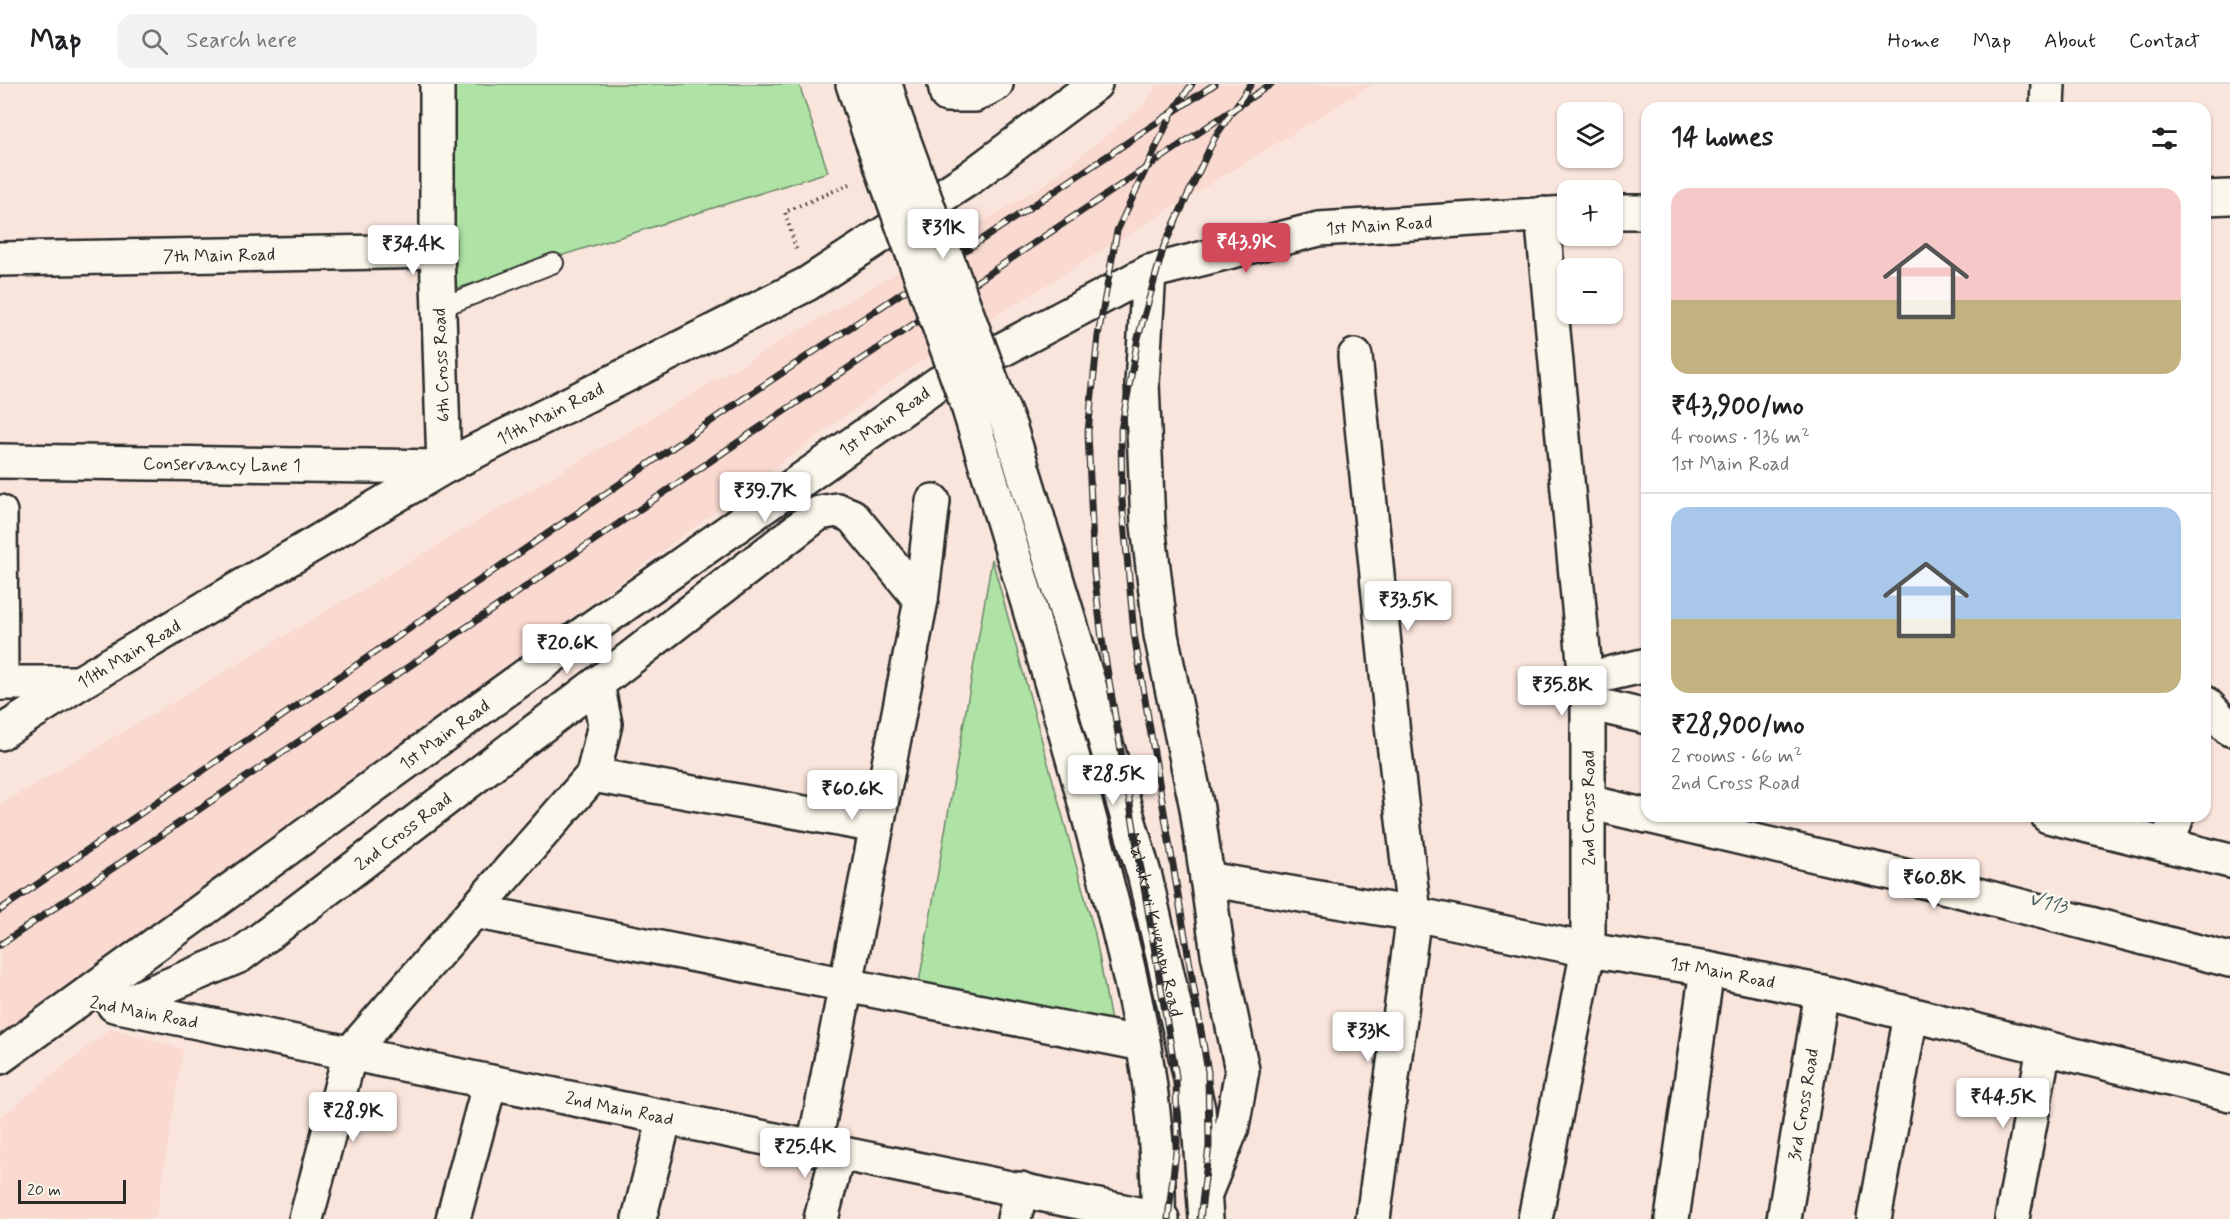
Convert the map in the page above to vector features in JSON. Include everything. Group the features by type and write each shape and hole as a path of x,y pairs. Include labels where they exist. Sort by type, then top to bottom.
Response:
{"street":[{"name":"6th Cross Road","path":"437,84 437,251 444,467"},
{"path":"853,84 883,110 982,401"},
{"path":"945,84 947,95 975,95 996,84"},
{"name":"11th Main Road","path":"0,734 79,683 444,467 807,284 972,177 1095,84"},
{"path":"2047,102 2048,84"},
{"path":"2211,198 2230,197"},
{"path":"1623,212 1641,212"},
{"name":"1st Main Road","path":"0,1057 586,632 939,383 1149,272 1319,230 1555,214"},
{"name":"2nd Cross Road","path":"1534,1219 1588,950 1587,691 1555,214"},
{"name":"7th Main Road","path":"0,259 437,251"},
{"path":"1149,272 1143,383 1148,525 1161,635 1197,808 1218,954 1242,1070 1232,1127 1206,1205"},
{"path":"1355,356 1393,734 1414,914 1373,1219"},
{"name":"Mahakavi Kuvempu Road","path":"982,401 1061,713 1130,967 1154,1107 1159,1219"},
{"name":"Mahakavi Kuvempu Road","path":"982,401 1013,439 1145,877 1198,1109 1206,1205"},
{"name":"Conservancy Lane 1","path":"0,461 444,467"},
{"path":"821,1219 826,1150 846,986 921,600 933,501"},
{"name":"2nd Cross Road","path":"119,1006 239,956 819,513 837,510 852,516 921,600"},
{"path":"0,512 1,683 79,683"},
{"path":"1587,691 1641,668"},
{"path":"306,1219 350,1053 593,775 605,724 597,684"},
{"path":"1587,691 1641,714"},
{"path":"593,775 877,826"},
{"path":"1588,802 1641,814"},
{"path":"1674,822 1896,874 2230,960"},
{"path":"2098,822 2172,831 2230,861"},
{"name":"1st Main Road","path":"1207,879 1414,914 1588,950 1707,969 1822,992 2230,1094"},
{"path":"474,911 1143,1044"},
{"path":"1672,1219 1707,969"},
{"name":"3rd Cross Road","path":"1784,1219 1822,992"},
{"name":"2nd Main Road","path":"78,1000 119,1006 826,1150 1018,1204 1159,1219"},
{"path":"1874,1219 1911,1015"},
{"path":"2012,1219 2044,1048"},
{"path":"453,1219 490,1082"},
{"path":"639,1219 665,1118"}],"lane":[{"path":"439,308 554,263"}],"path":[{"path":"807,284 785,212 855,182"}],"shaded area":[{"path":"1157,84 1373,84 903,373 0,1040 0,805 1046,184 1142,107"},
{"path":"111,1028 183,1049 156,1219 0,1219 0,1118"}],"green space":[{"path":"446,84 799,84 828,172 445,292"},
{"path":"992,559 1095,934 1111,1021 918,988"}],"railway":[{"path":"1168,1219 1177,1143 1176,1076 1102,639 1094,572 1088,432 1098,336 1117,231 1172,113 1192,84"},
{"path":"0,910 749,395 1215,84"},
{"path":"1200,1219 1209,1146 1208,1072 1134,634 1122,500 1121,430 1138,338 1164,246 1215,137 1251,84"},
{"path":"0,945 756,430 1271,84"}],"water label":[{"name":"V113","path":"2048,902"}]}
